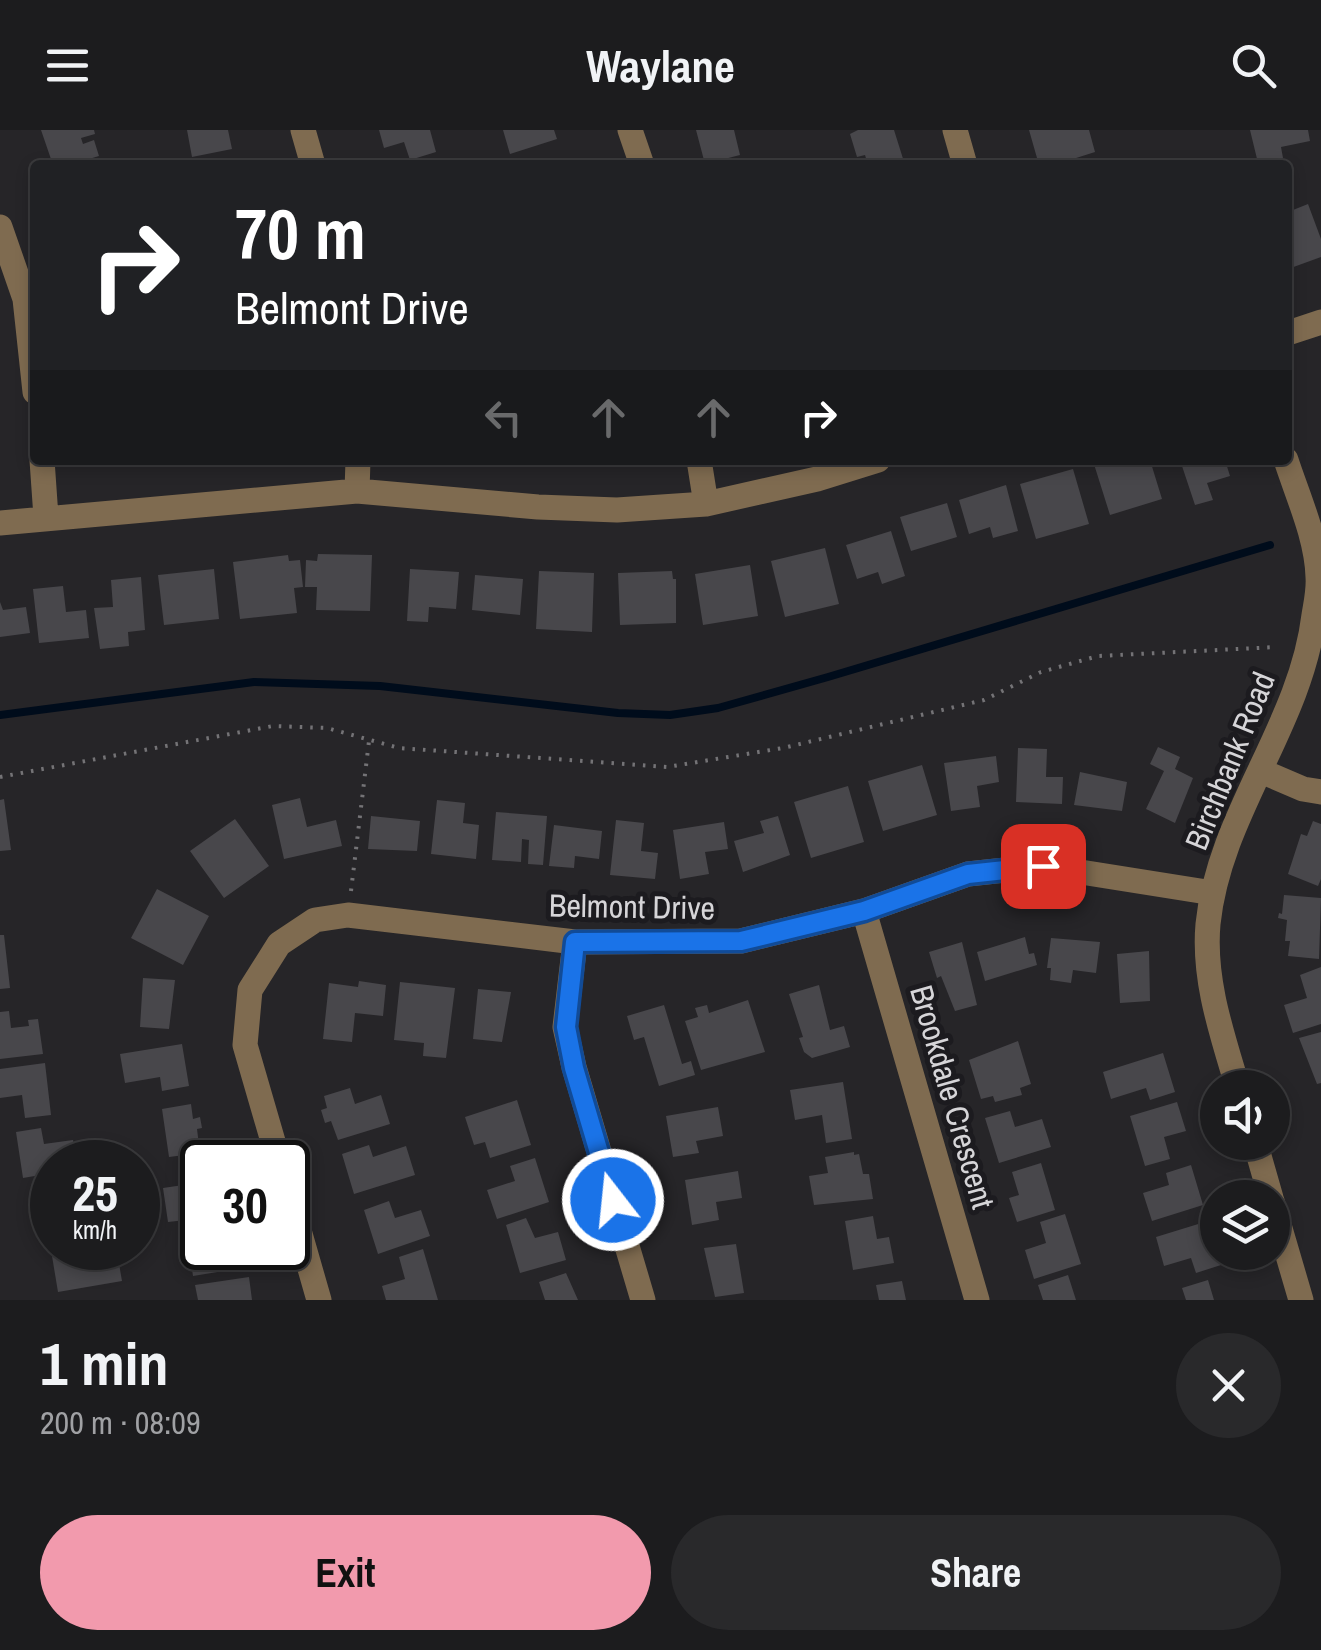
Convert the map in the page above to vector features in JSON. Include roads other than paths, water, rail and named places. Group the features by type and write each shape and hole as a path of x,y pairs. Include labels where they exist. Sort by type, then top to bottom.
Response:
{"street":[{"path":"303,130 312,160"},
{"path":"630,130 640,160"},
{"path":"955,130 964,160"},
{"path":"0,227 25,299 30,346"},
{"path":"1292,332 1321,322"},
{"path":"42,465 46,518"},
{"path":"357,491 358,465"},
{"path":"700,465 706,504"},
{"path":"0,523 357,491 519,506 617,510 706,504 862,465"},
{"name":"Birchbank Road","path":"1233,1070 1208,970 1213,894 1231,837 1296,692 1317,622 1318,578 1311,540 1288,465"},
{"path":"1261,771 1303,789 1321,792"},
{"name":"Belmont Drive","path":"272,1140 244,1045 250,990 279,944 315,920 348,915 575,942 741,941 864,911 968,874 1043,866 1213,894"},
{"name":"Brookdale Crescent","path":"864,911 977,1300"},
{"path":"575,942 566,1027 574,1068 643,1300"},
{"path":"1290,1262 1301,1300"},
{"path":"310,1269 319,1300"}],"waterway":[{"path":"0,715 254,682 380,686 618,713 670,715 718,708 828,677 1270,545"}]}
